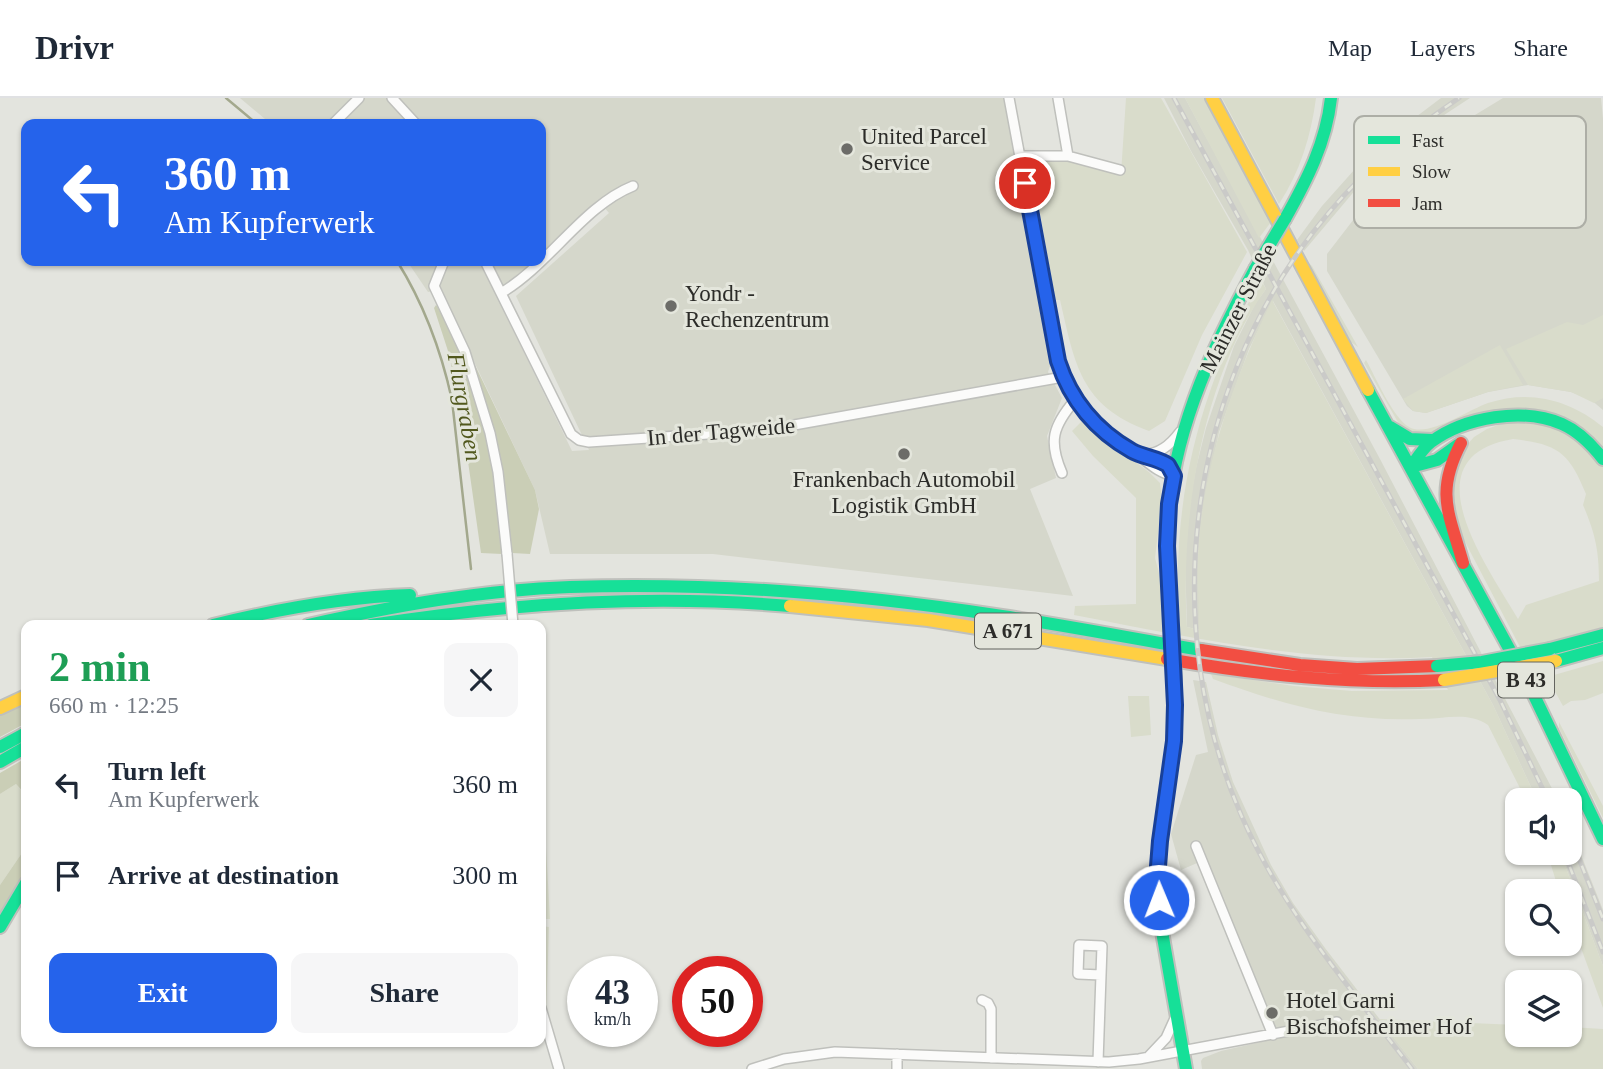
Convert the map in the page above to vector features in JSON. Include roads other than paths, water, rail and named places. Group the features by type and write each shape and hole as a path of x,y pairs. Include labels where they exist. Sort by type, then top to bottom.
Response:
{"main road":[{"name":"B 43","path":"1212,98 1288,244 1412,467 1536,699 1603,839"},
{"name":"Mainzer Straße","path":"1186,1069 1160,920 1157,879 1174,741 1175,678 1167,546 1169,504 1187,424 1209,357 1255,268 1314,164 1328,120 1331,98"},
{"path":"1390,427 1409,440 1420,443 1472,424 1519,414 1549,419 1576,432 1603,459"},
{"path":"1412,467 1437,460 1490,419"},
{"path":"1412,467 1432,440"},
{"path":"1461,443 1451,461 1446,487 1463,563"},
{"name":"A 671","path":"454,597 593,586 672,585 776,590 866,598 986,614 1300,665 1383,669 1553,655 1595,648"},
{"path":"236,620 359,598 395,595 454,597"},
{"path":"330,620 454,597"},
{"name":"A 671","path":"406,620 490,608 607,599 701,599 777,604 998,629 1279,676 1358,682 1444,680 1511,670 1553,655"},
{"name":"A 671","path":"434,620 490,608"},
{"path":"1595,648 1603,633"},
{"path":"0,708 21,698"},
{"path":"0,747 21,736"},
{"path":"0,762 21,750"},
{"path":"0,927 21,892"}],"street":[{"path":"337,119 359,98"},
{"path":"392,98 411,119"},
{"path":"1009,98 1063,377 1075,400 1105,431 1157,470 1174,476"},
{"path":"1058,98 1068,156"},
{"path":"1020,156 1068,156 1120,170"},
{"path":"546,258 608,199 633,186"},
{"path":"442,266 435,279 434,299 465,352 490,433 498,472 513,620"},
{"name":"In der Tagweide","path":"488,266 571,434 579,440 589,442 766,430 1063,377"},
{"path":"502,293 538,266"},
{"path":"1062,473 1054,436 1059,421 1075,400"},
{"path":"1146,455 1169,446 1187,424"},
{"path":"1135,452 1168,465 1174,476"},
{"path":"1196,846 1273,1035"},
{"path":"1098,1062 1101,975"},
{"path":"982,1000 989,1004 992,1014 991,1058"},
{"path":"1148,1057 1166,1038 1176,1016"},
{"path":"752,1069 784,1059 825,1053 1098,1062 1148,1057 1337,1022"},
{"path":"546,1025 559,1069"},
{"path":"897,1054 897,1069"}],"waterway":[{"name":"Flurgraben","path":"226,98 251,119"},
{"name":"Flurgraben","path":"400,266 423,311 448,381 471,569"}],"railway":[{"path":"1174,98 1500,700 1542,788"},
{"path":"1434,116 1459,98"},
{"path":"1354,185 1314,231 1271,296 1237,365 1213,439 1199,514 1194,591 1200,668 1216,744 1242,817 1277,885 1298,917 1412,1069"},
{"path":"1569,865 1603,952"},
{"path":"1582,865 1603,919"}],"place":[{"name":"United Parcel Service","path":"847,149"},
{"name":"Yondr - Rechenzentrum","path":"671,306"},
{"name":"Frankenbach Automobil Logistik GmbH","path":"904,454"},
{"name":"Hotel Garni Bischofsheimer Hof","path":"1272,1013"}]}
